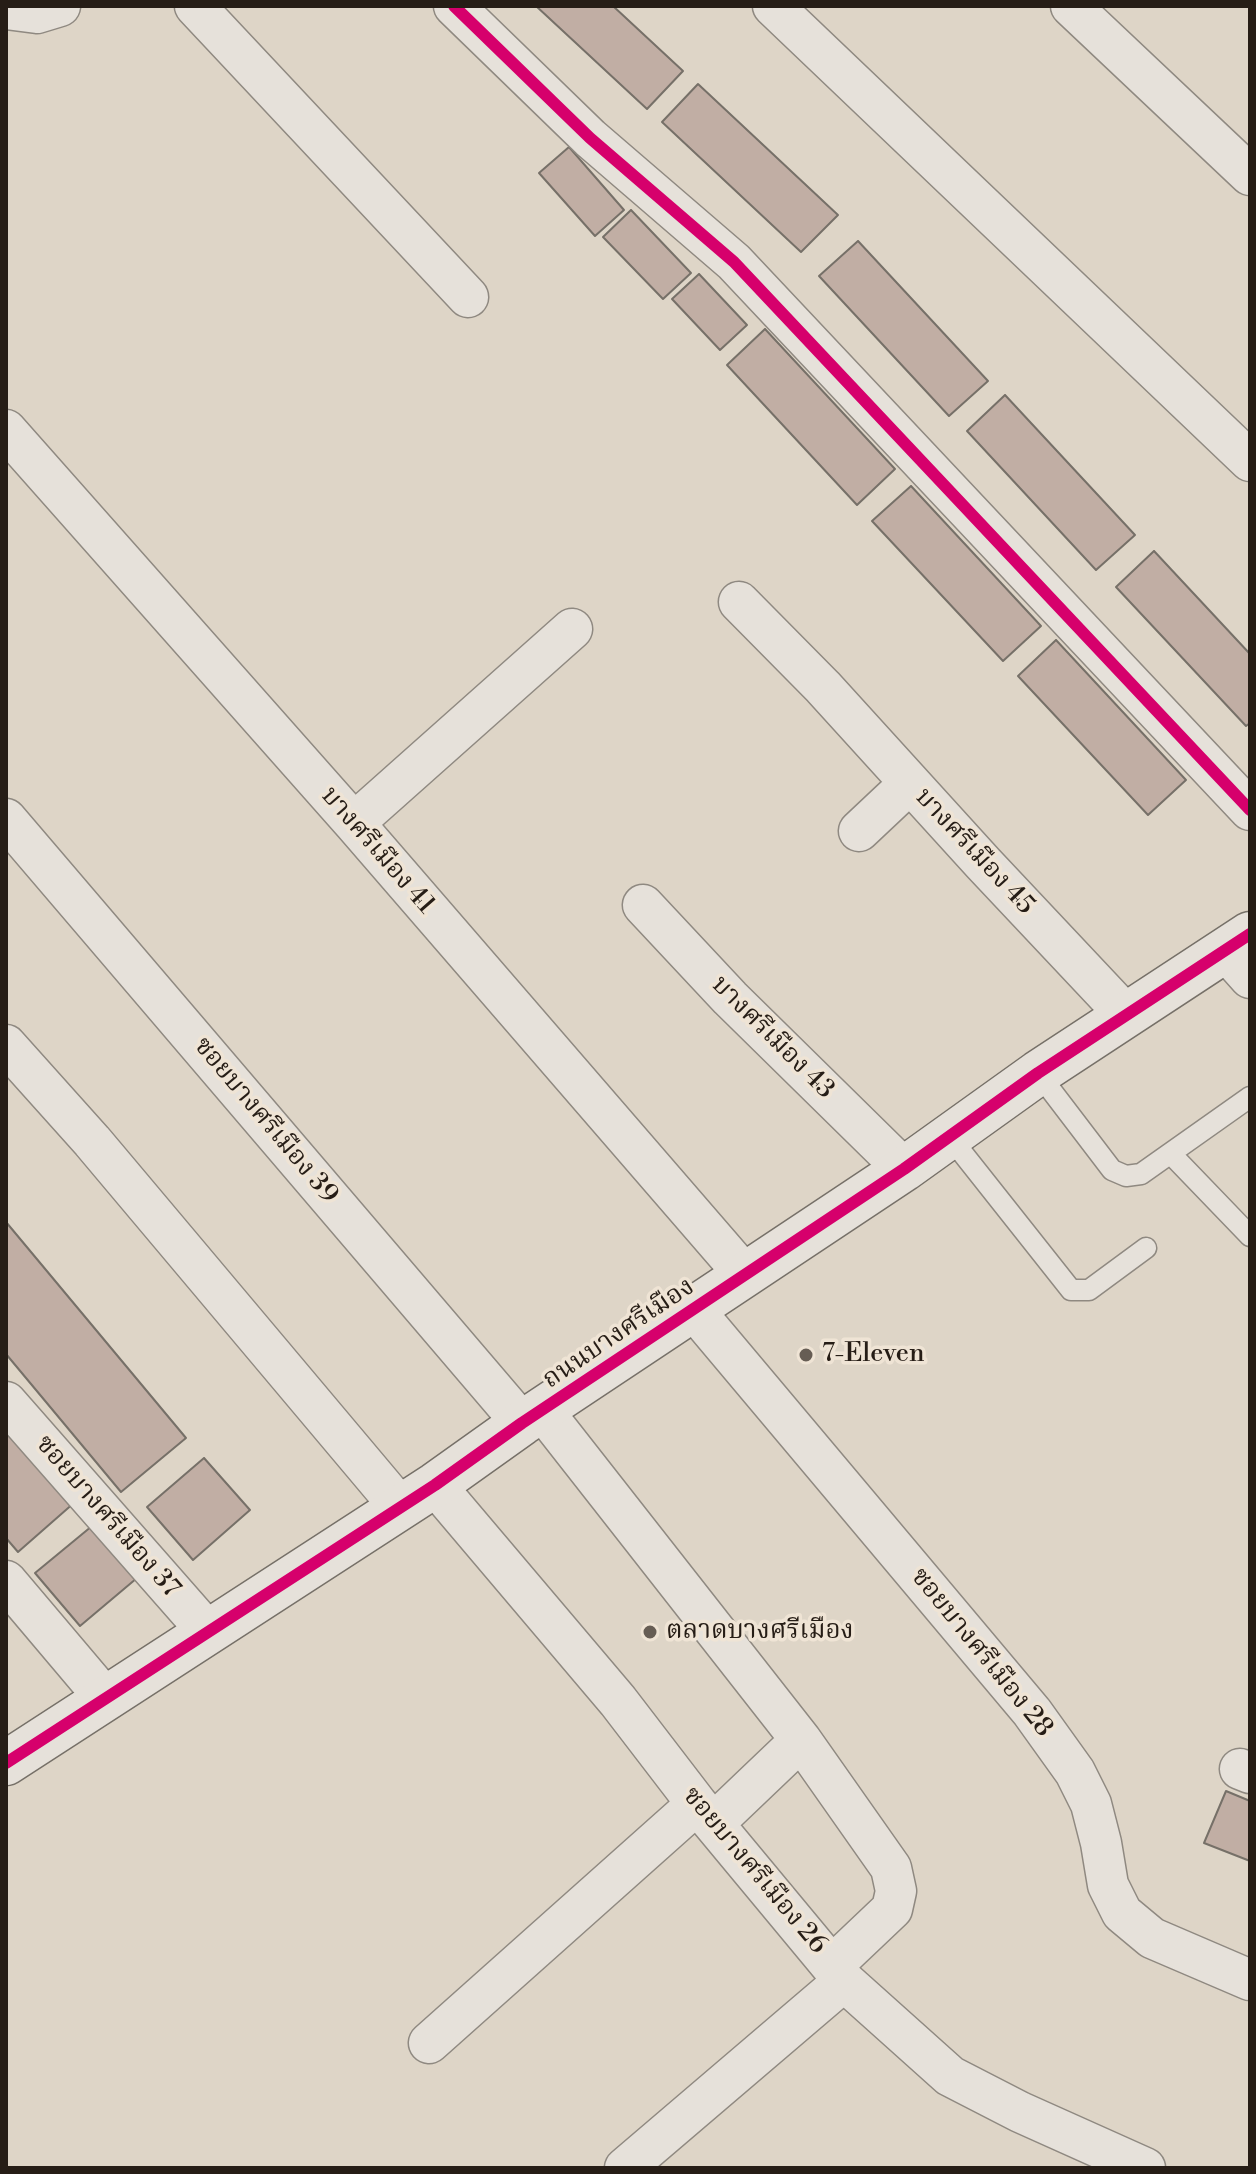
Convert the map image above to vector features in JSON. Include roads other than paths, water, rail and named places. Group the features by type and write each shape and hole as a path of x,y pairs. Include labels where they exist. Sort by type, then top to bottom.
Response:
{"street":[{"path":"6,9 37,13 60,6"},
{"path":"195,6 468,297"},
{"path":"454,6 590,138 734,262 1250,810"},
{"path":"773,6 1250,461"},
{"path":"1071,6 1250,175"},
{"name":"บางศรีเมือง 41","path":"6,430 354,823 745,1275"},
{"name":"บางศรีเมือง 45","path":"739,602 823,687 1127,1016"},
{"path":"354,823 572,629"},
{"path":"859,831 910,783"},
{"name":"ซอยบางศรีเมือง 39","path":"6,819 533,1417 801,1740 891,1868 896,1891 892,1909 838,1973 625,2168"},
{"name":"บางศรีเมือง 43","path":"643,905 730,998 904,1169"},
{"name":"ถนนบางศรีเมือง","path":"6,1763 417,1496 904,1169 1038,1073 1127,1016 1242,954"},
{"name":"ซอยบางศรีเมือง 26","path":"6,1045 417,1496 618,1701 705,1814 838,1973 950,2076 1020,2112 1145,2168"},
{"name":"ซอยบางศรีเมือง 28","path":"694,1310 1032,1712 1075,1772 1091,1804 1108,1885 1122,1913 1152,1938 1250,1980"},
{"name":"ซอยบางศรีเมือง 37","path":"6,1402 208,1632"},
{"path":"6,1581 105,1698"},
{"path":"429,2043 705,1814 801,1740"}],"lane":[{"path":"1038,1073 1112,1170 1126,1176 1141,1174 1250,1097"},
{"path":"949,1136 1071,1290 1089,1290 1146,1248"},
{"path":"1171,1154 1250,1236"}],"place":[{"name":"7-Eleven","path":"806,1355"},
{"name":"ตลาดบางศรีเมือง","path":"650,1632"}]}
